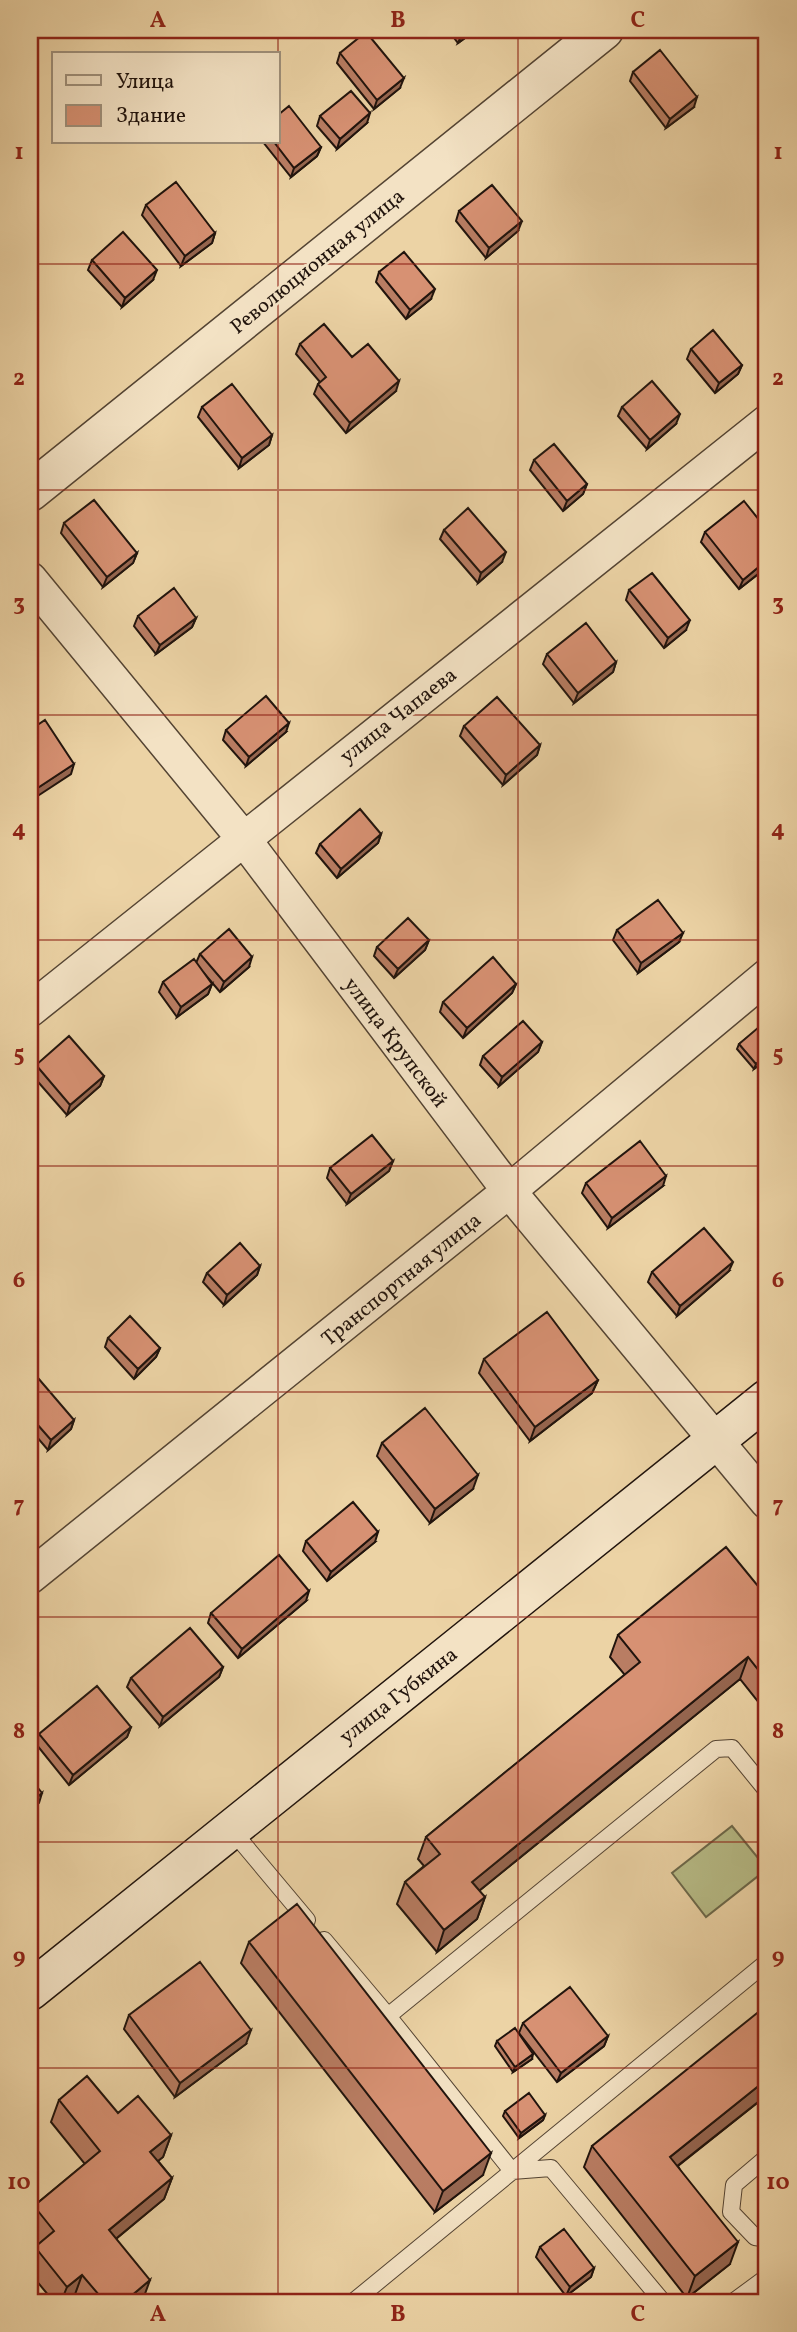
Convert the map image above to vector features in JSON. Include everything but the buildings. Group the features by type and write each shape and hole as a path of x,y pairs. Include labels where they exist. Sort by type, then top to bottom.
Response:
{"main road":[{"name":"Революционная улица","path":"30,492 604,30"},
{"name":"улица Губкина","path":"30,1991 767,1399"}],"street":[{"name":"улица Чапаева","path":"30,1010 767,422"},
{"name":"улица Крупской","path":"30,579 243,838 509,1191 767,1502"},
{"name":"Транспортная улица","path":"30,1577 509,1191 767,976"}],"lane":[{"path":"388,2016 716,1749 732,1748 767,1791"},
{"path":"230,1828 388,2016 512,2171"},
{"path":"353,2302 767,1962"},
{"path":"767,2157 734,2185 731,2212 755,2237 767,2239"},
{"path":"512,2171 551,2168 663,2302"},
{"path":"733,2302 767,2277"}],"green space":[{"path":"732,1826 767,1869 706,1917 672,1873"}]}
